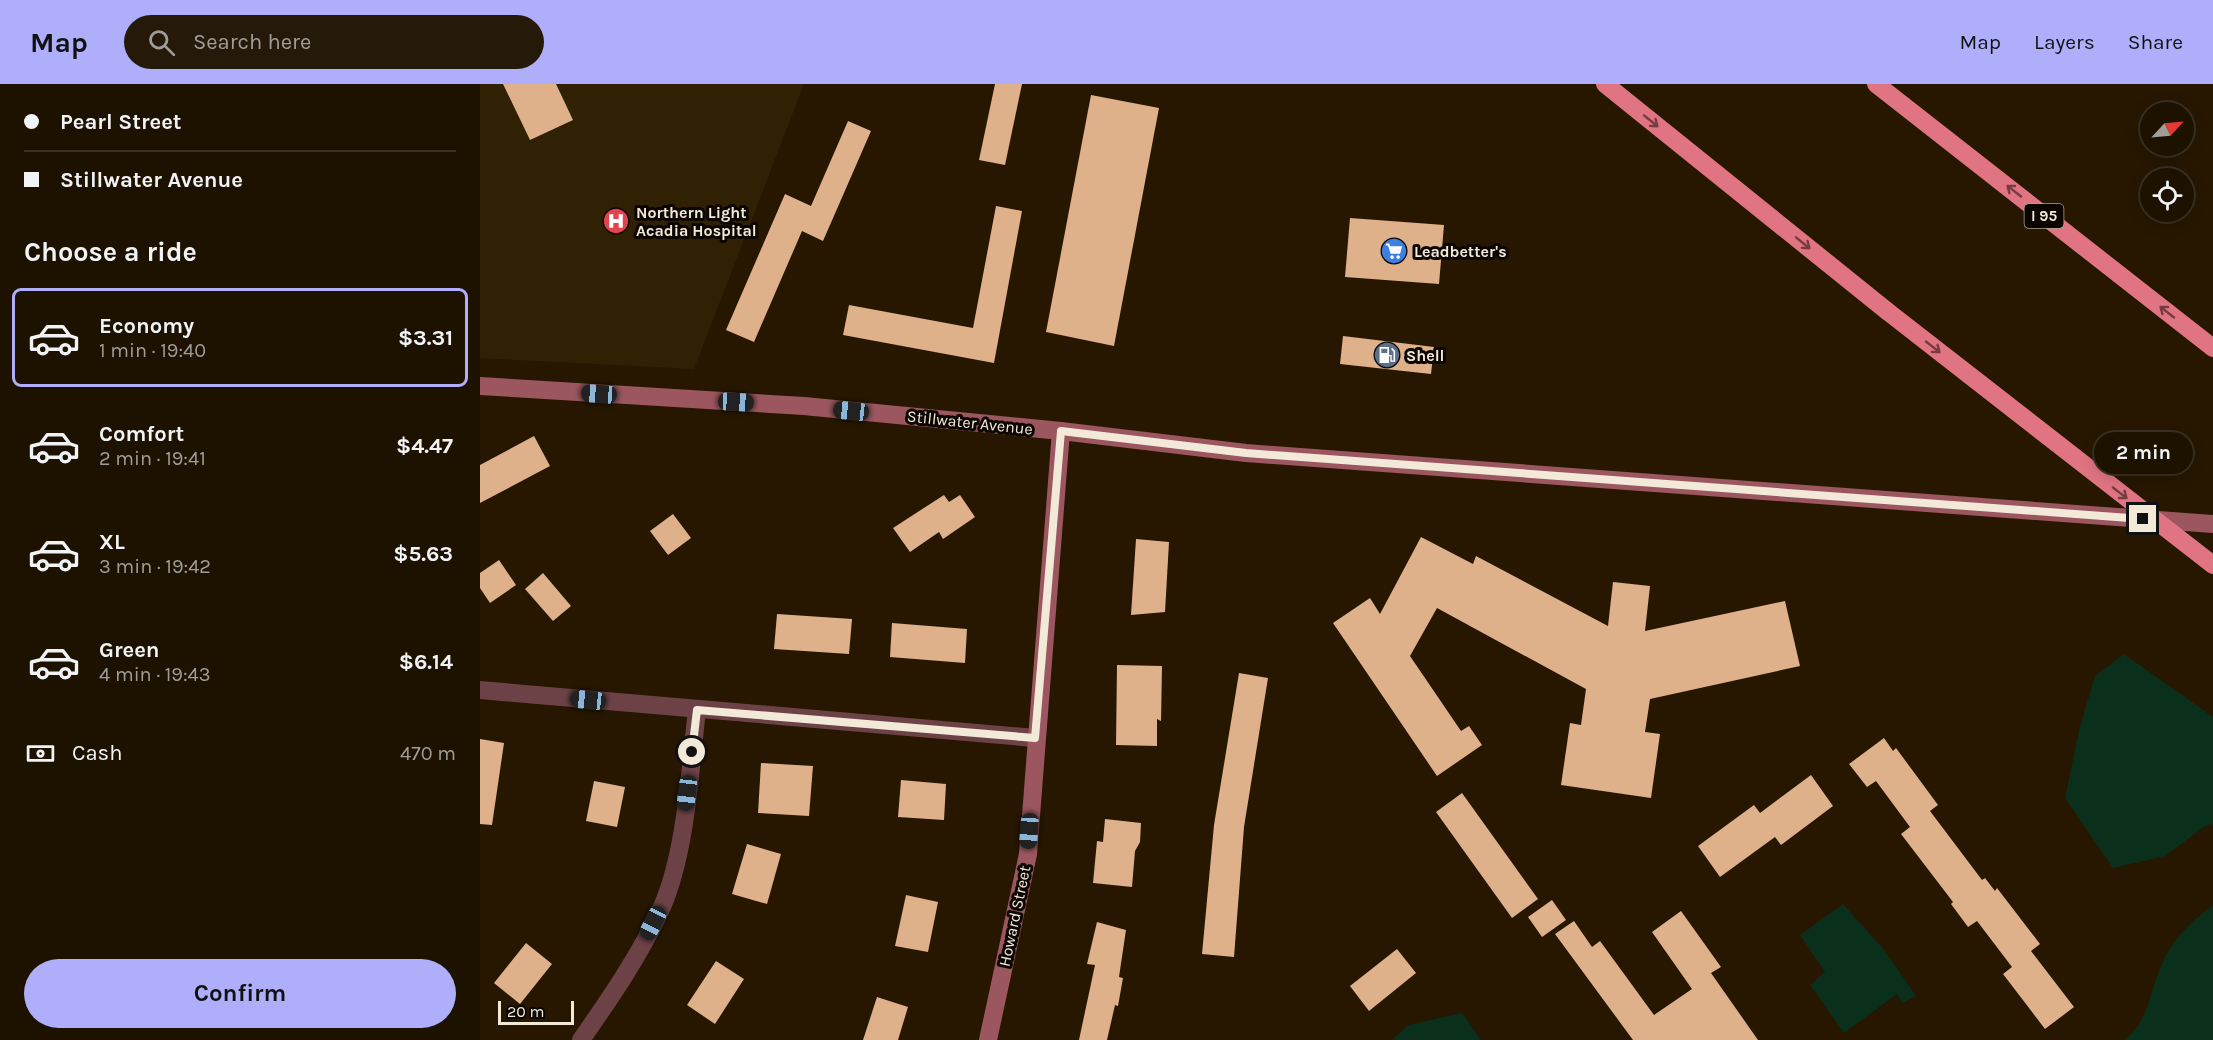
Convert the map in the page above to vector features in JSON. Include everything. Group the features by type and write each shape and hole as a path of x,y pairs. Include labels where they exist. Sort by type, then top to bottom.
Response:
{"highway":[{"path":"1605,84 1887,311 2213,565"},
{"name":"I 95","path":"1876,84 2213,348"}],"main road":[{"name":"Stillwater Avenue","path":"480,386 804,406 1061,431 1246,453 2213,524"},
{"name":"Howard Street","path":"988,1040 1028,854 1035,738 1061,431"}],"street":[{"path":"480,690 1035,738"},
{"path":"581,1040 626,975 662,906 682,835 697,710"}],"shaded area":[{"name":"Northern Light Acadia Hospital","path":"480,84 804,84 694,369 480,358"}],"green space":[{"path":"2124,654 2213,717 2213,824 2204,827 2165,856 2113,868 2065,798 2080,726 2095,676"},
{"path":"1843,904 1885,951 1916,996 1902,1003 1897,994 1844,1033 1810,985 1825,972 1800,935"},
{"path":"2213,905 2213,1040 2124,1040 2140,1023 2145,1013 2169,949 2186,928"},
{"path":"1462,1013 1481,1040 1392,1040 1408,1025"}],"building":[{"path":"503,84 556,84 573,120 530,140"},
{"path":"995,84 1022,84 1005,165 979,160"},
{"path":"1091,95 1159,108 1114,346 1046,332"},
{"path":"848,121 871,131 823,241 802,231 754,342 726,330 785,194 811,206"},
{"path":"996,206 1022,211 994,363 843,335 849,305 973,328"},
{"name":"Leadbetter's","path":"1350,218 1444,225 1439,284 1345,277"},
{"name":"Shell","path":"1343,336 1434,347 1431,374 1340,364"},
{"path":"534,436 550,466 480,503 480,465"},
{"path":"944,495 949,502 960,495 975,517 943,539 939,532 910,552 893,528"},
{"path":"673,514 691,538 668,555 650,531"},
{"path":"1421,537 1473,564 1476,556 1608,626 1613,582 1650,586 1645,631 1785,601 1800,666 1650,699 1645,732 1660,734 1651,798 1561,785 1570,723 1581,725 1586,689 1437,608 1410,656 1461,731 1469,726 1482,745 1437,776 1333,623 1370,598 1380,614"},
{"path":"1136,539 1169,542 1165,612 1131,615"},
{"path":"499,560 516,585 490,603 480,588 480,573"},
{"path":"543,573 571,606 553,621 525,589"},
{"path":"777,614 852,619 849,654 774,649"},
{"path":"892,623 967,629 965,663 890,657"},
{"path":"1117,665 1162,666 1161,721 1157,719 1157,746 1116,745"},
{"path":"1239,673 1268,678 1244,827 1234,957 1202,954 1214,825"},
{"path":"1884,738 1893,751 1896,748 1938,805 1930,811 1982,880 1985,878 1995,891 1997,888 2040,944 2031,951 2074,1007 2045,1029 2003,974 2012,967 1977,921 1968,927 1951,904 1953,902 1901,834 1910,827 1876,781 1867,787 1849,764"},
{"path":"480,739 504,743 492,825 480,824"},
{"path":"761,763 813,766 809,816 758,813"},
{"path":"1811,775 1833,806 1781,845 1775,837 1720,877 1698,846 1754,805 1760,813"},
{"path":"901,780 946,784 944,820 898,817"},
{"path":"594,781 625,787 617,827 586,821"},
{"path":"1462,793 1538,899 1512,918 1436,812"},
{"path":"1105,819 1141,823 1140,842 1135,851 1132,887 1093,883 1097,841 1103,842"},
{"path":"747,844 781,854 767,904 732,894"},
{"path":"906,895 938,902 928,952 895,946"},
{"path":"1552,900 1566,920 1542,937 1528,917"},
{"path":"1681,911 1721,967 1711,973 1758,1040 1633,1040 1555,934 1574,921 1592,947 1600,941 1654,1015 1692,989 1652,932"},
{"path":"1097,922 1126,930 1119,977 1123,978 1118,1006 1115,1005 1107,1040 1079,1040 1095,965 1087,964"},
{"path":"526,943 552,964 520,1004 494,983"},
{"path":"1397,949 1416,973 1369,1011 1350,986"},
{"path":"716,961 744,979 715,1024 687,1005"},
{"path":"877,997 908,1007 898,1040 863,1040"}],"place":[{"name":"Northern Light Acadia Hospital","path":"616,221"},
{"name":"Leadbetter's","path":"1394,251"},
{"name":"Shell","path":"1387,355"}],"route":[{"path":"692,752 697,710 1035,738 1061,431 1246,453 2143,519"}]}
